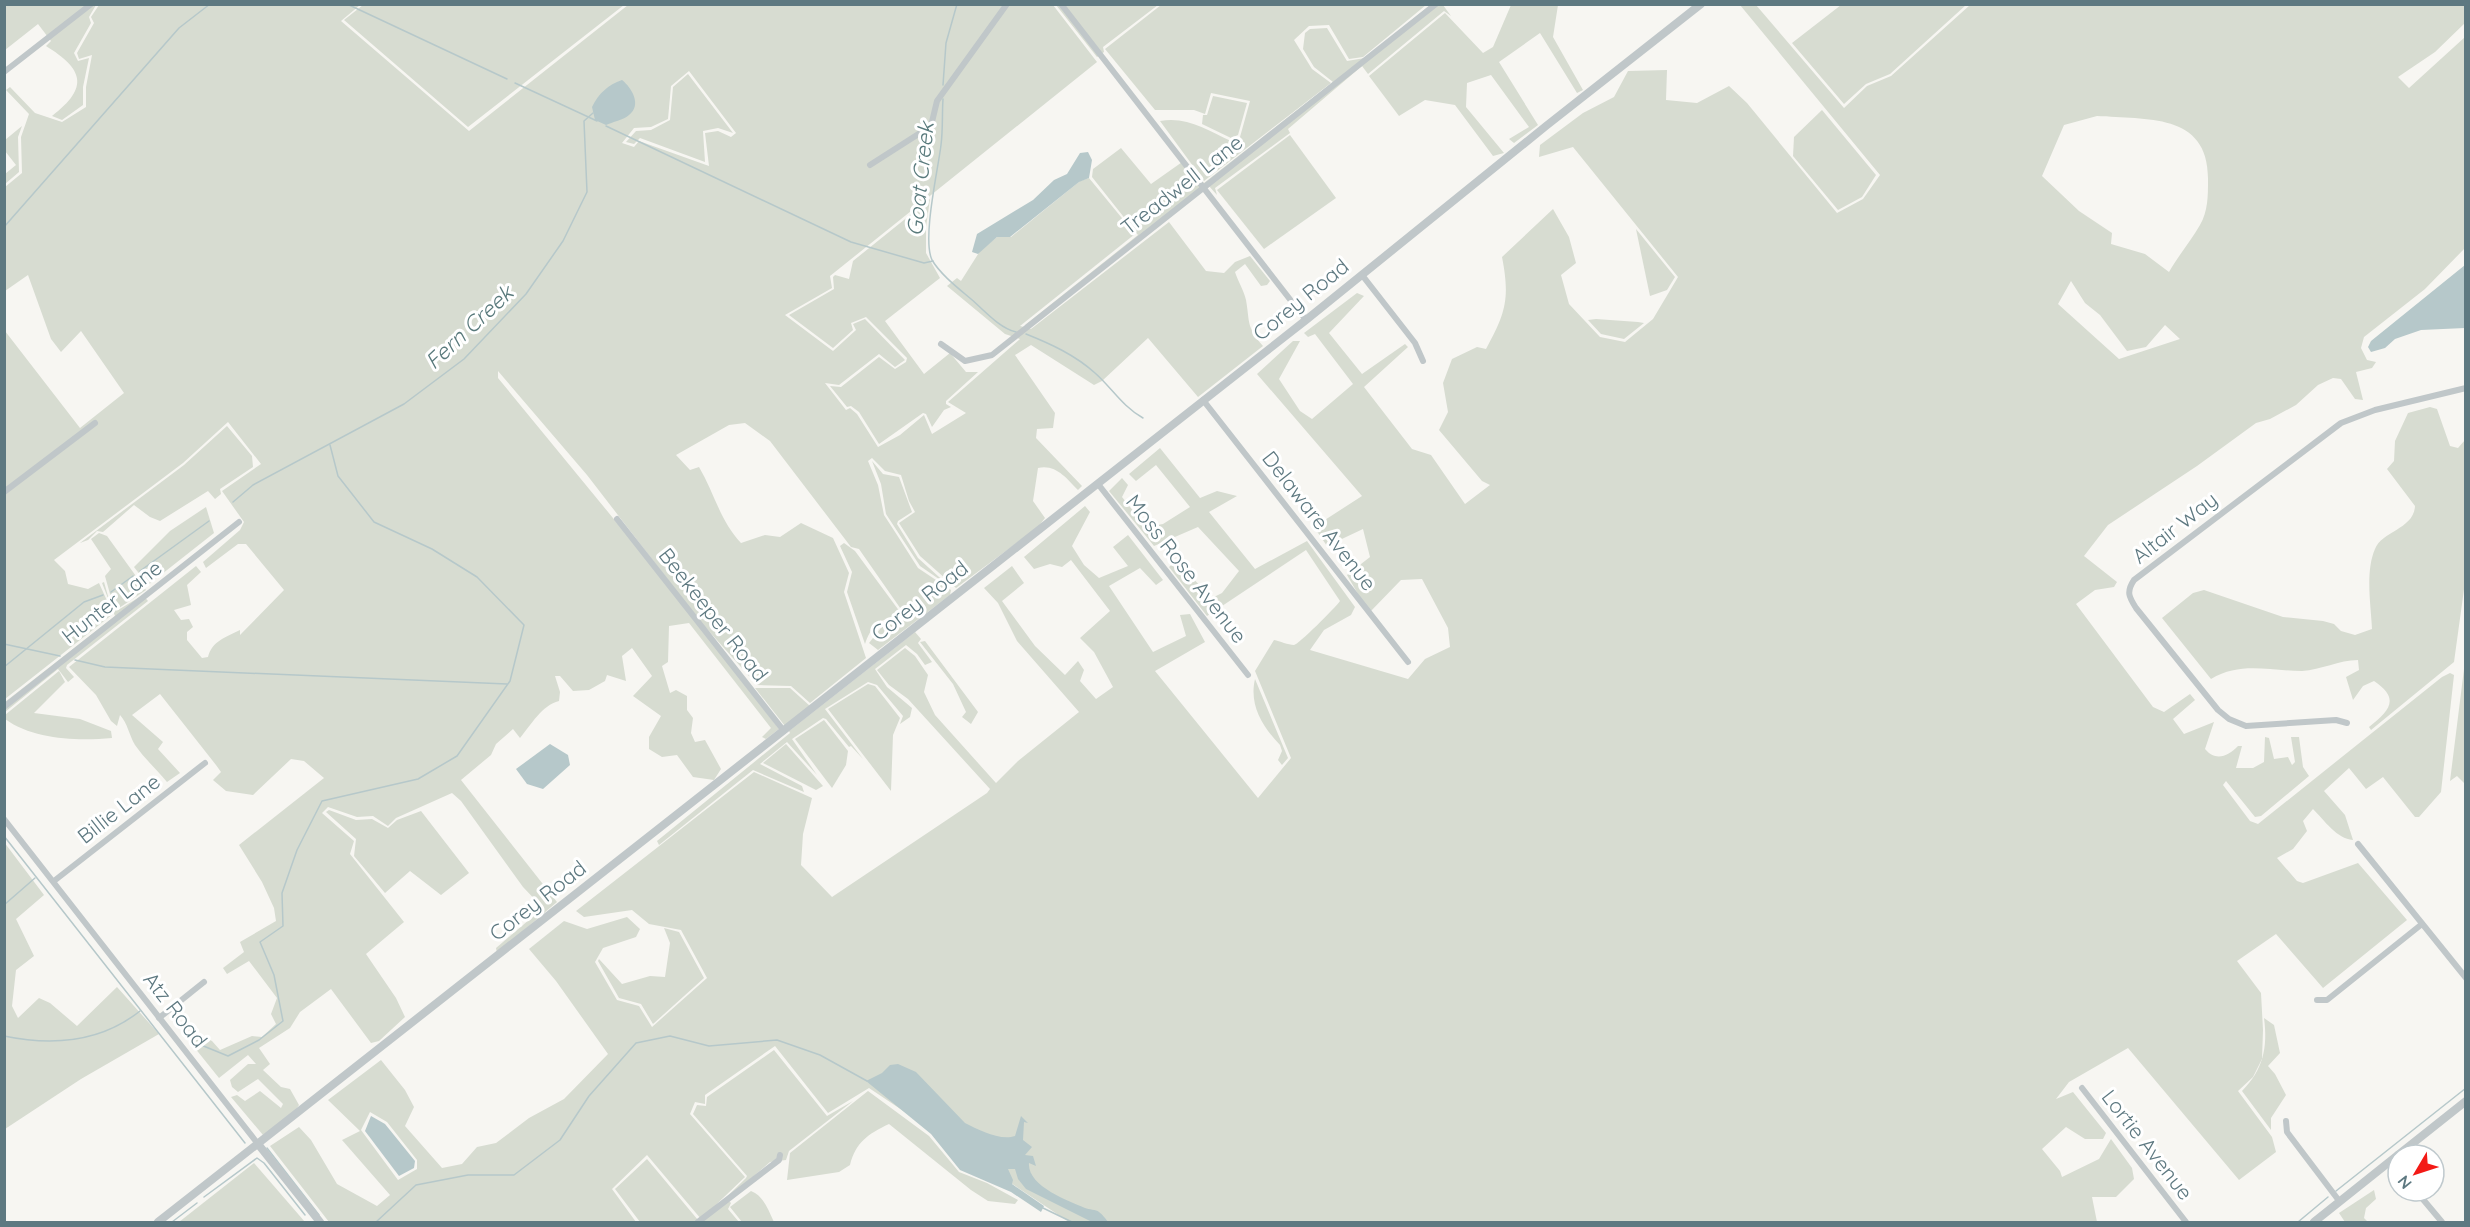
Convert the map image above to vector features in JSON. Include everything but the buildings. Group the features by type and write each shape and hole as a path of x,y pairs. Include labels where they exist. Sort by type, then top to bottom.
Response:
{"street":[{"path":"870,165 932,126 937,101 1007,4"},
{"path":"1061,4 1306,320"},
{"name":"Treadwell Lane","path":"942,344 965,361 992,355 1436,4"},
{"name":"Corey Road","path":"158,1222 1306,320 1701,4"},
{"path":"4,72 90,5"},
{"path":"1362,275 1415,343 1423,361"},
{"name":"Altair Way","path":"2348,723 2336,720 2246,726 2229,719 2218,710 2136,608 2128,595 2129,587 2134,580 2212,519 2273,476 2341,423 2375,410 2466,388"},
{"name":"Delaware Avenue","path":"1203,400 1408,662"},
{"path":"4,492 95,423"},
{"name":"Moss Rose Avenue","path":"1098,484 1248,675"},
{"name":"Beekeeper Road","path":"617,519 784,731"},
{"name":"Hunter Lane","path":"4,707 239,522"},
{"name":"Billie Lane","path":"54,881 205,763"},
{"name":"Atz Road","path":"4,819 320,1222"},
{"path":"2358,844 2466,978"},
{"path":"2317,1000 2327,1000 2422,924"},
{"path":"159,1018 204,982"},
{"name":"Lortie Avenue","path":"2082,1088 2186,1222"},
{"path":"2414,1143 2466,1101"},
{"path":"2286,1121 2287,1131 2340,1202"},
{"path":"698,1222 779,1160 780,1155"},
{"path":"2314,1222 2386,1165"},
{"path":"2426,1203 2442,1222"}],"shaded area":[{"path":"4,5 96,5 89,17 91,23 74,53 78,61 89,58 83,87 83,105 62,120 52,116 64,106 77,87 74,71 58,54 46,46 51,41 38,24 5,50"},
{"path":"99,5 360,5 341,21 469,131 628,5 1053,5 1097,62 830,276 832,288 785,315 833,351 856,330 853,324 865,319 905,360 895,367 879,354 839,385 825,383 846,410 850,408 857,414 878,447 900,435 924,415 932,434 966,413 948,402 1020,339 1005,334 947,286 957,278 961,281 980,251 997,237 1011,237 1080,181 1089,178 1135,234 1020,326 1031,329 1169,222 1206,271 1224,273 1235,262 1250,256 1270,281 1267,285 1261,286 1245,264 1235,272 1245,297 1251,329 1263,346 1198,397 1148,338 1102,381 1094,385 1031,345 1015,355 1055,413 1053,428 1037,429 1036,438 1082,486 1078,490 1055,470 1038,468 1033,501 1045,518 1038,527 956,588 920,556 899,523 915,512 901,475 885,471 872,458 868,461 878,485 884,515 918,568 951,590 950,595 878,650 869,643 888,619 902,622 905,615 859,549 851,547 770,441 745,423 729,425 676,455 690,470 699,467 722,516 741,543 765,535 780,537 801,523 833,538 849,573 844,592 866,658 810,703 791,686 757,685 699,620 587,475 498,371 498,378 654,568 779,729 766,739 762,737 771,728 689,623 669,626 668,662 662,666 670,693 676,690 687,696 687,710 693,718 691,733 695,742 705,740 721,769 714,780 693,777 677,755 662,757 649,749 649,737 661,716 633,696 652,676 632,648 622,656 626,681 607,675 605,681 589,690 573,691 560,676 555,676 560,692 559,701 542,711 520,738 513,729 496,744 491,755 461,780 557,902 497,953 496,948 543,908 523,887 461,801 452,793 396,818 388,826 373,816 357,817 328,807 322,813 354,841 350,854 404,922 366,954 396,998 405,1017 379,1041 371,1043 331,989 300,1012 290,1028 259,1048 270,1064 263,1070 281,1087 290,1089 299,1105 293,1114 263,1135 231,1097 237,1095 245,1101 260,1091 281,1108 283,1104 258,1079 238,1092 232,1087 230,1080 248,1064 256,1064 248,1055 219,1078 186,1037 191,1031 212,1041 220,1050 252,1036 262,1037 276,1024 271,1014 277,998 249,961 227,974 223,968 244,952 240,942 276,921 274,908 262,882 239,845 324,778 304,761 291,759 253,795 226,791 213,780 221,772 160,694 132,715 163,742 158,749 180,773 167,782 142,755 120,715 117,726 111,721 96,695 69,667 196,566 201,572 187,585 191,605 174,610 181,620 189,619 193,627 187,632 187,640 202,658 208,657 220,640 240,630 240,635 284,590 246,544 238,544 206,568 203,562 240,530 244,522 222,491 261,464 228,422 183,463 54,560 65,571 68,584 88,589 99,583 113,614 5,699 5,331 80,428 124,393 81,331 61,352 51,339 28,275 5,291 5,187 22,173 21,137 29,114 6,90 10,87 35,113 62,122 86,107 86,87 92,55 79,59 77,53 94,23 91,17","holes":["689,71 736,133 731,137 718,131 705,133 709,166 639,141 634,147 622,143 634,128 651,127 668,119 671,86"]},
{"path":"363,5 624,5 468,127 344,20"},
{"path":"1056,5 1158,5 1103,47 1104,52 1097,57"},
{"path":"1161,5 1426,5 1363,57 1349,59 1329,25 1309,26 1294,40 1312,69 1331,83 1204,181 1160,121 1188,122 1231,141 1240,137 1250,101 1211,93 1205,114 1194,110 1155,110 1105,49"},
{"path":"1430,5 1443,5 1451,16 1444,11 1368,74 1362,66 1288,129 1290,133 1215,188 1217,195 1208,185 1030,326 1025,325 1138,235 1092,177 1093,169 1121,148 1151,184 1185,160 1204,183 1333,82 1314,67 1303,49 1305,33 1310,29 1327,28 1347,61 1365,58"},
{"path":"1511,5 1558,5 1553,37 1583,90 1577,93 1540,33 1499,62 1538,125 1514,143 1509,139 1529,127 1491,75 1467,83 1466,107 1504,153 1493,156 1455,105 1425,100 1399,116 1369,76 1445,13 1483,53 1493,47"},
{"path":"1740,5 1756,5 1844,108 1867,86 1891,76 1970,5 2465,5 2465,23 2435,52 2398,77 2409,88 2465,37 2465,248 2425,289 2364,337 2361,348 2367,360 2376,362 2372,368 2356,372 2363,400 2355,399 2341,379 2333,378 2318,385 2296,405 2270,419 2256,423 2197,466 2108,525 2084,556 2117,582 2114,587 2095,590 2076,604 2153,707 2164,712 2190,694 2195,700 2173,719 2184,734 2214,722 2205,749 2213,755 2222,756 2242,746 2236,768 2253,768 2264,762 2265,737 2269,738 2274,759 2288,757 2292,765 2295,762 2291,737 2299,737 2303,767 2309,776 2261,816 2255,817 2226,781 2223,785 2250,821 2258,824 2442,677 2450,673 2454,675 2441,792 2419,817 2415,817 2383,777 2366,789 2349,768 2324,791 2345,815 2353,840 2336,833 2313,809 2303,821 2307,831 2293,849 2277,858 2297,881 2303,883 2358,863 2407,920 2323,988 2276,934 2237,961 2261,993 2263,1030 2262,1059 2253,1077 2238,1091 2272,1137 2276,1152 2239,1180 2128,1048 2069,1082 2056,1099 2073,1092 2106,1133 2103,1139 2085,1139 2066,1127 2042,1149 2060,1171 2062,1177 2099,1159 2111,1139 2132,1168 2134,1179 2116,1197 2092,1197 2097,1222 1069,1222 869,1088 828,1113 775,1046 705,1095 705,1104 695,1102 690,1114 745,1177 701,1219 647,1155 612,1189 636,1222 329,1222 270,1146 299,1127 311,1140 337,1184 377,1206 390,1195 342,1140 360,1131 328,1100 381,1060 405,1090 414,1107 405,1126 442,1168 462,1164 477,1147 496,1143 529,1118 564,1099 608,1054 556,981 529,949 564,921 587,929 627,917 640,929 636,937 603,948 595,962 617,1000 639,1006 652,1027 707,978 681,930 649,924 632,910 584,917 576,911 754,772 812,798 803,834 801,865 832,897 987,793 990,789 908,699 889,685 877,670 905,648 915,656 928,675 924,692 935,715 996,783 1018,761 1079,712 1017,641 998,603 984,588 1012,566 1024,583 1002,601 1035,646 1065,675 1078,661 1084,670 1080,681 1096,699 1113,687 1094,652 1080,638 1110,611 1071,560 1062,567 1050,564 1034,569 1024,557 1085,506 1090,512 1072,546 1084,565 1099,578 1128,566 1113,547 1128,535 1163,580 1156,585 1140,568 1109,586 1153,652 1186,636 1180,615 1190,614 1205,642 1155,671 1258,798 1291,758 1255,671 1274,640 1294,645 1317,626 1340,601 1306,550 1207,616 1169,567 1176,561 1212,598 1222,593 1239,571 1198,527 1154,546 1109,491 1122,478 1128,485 1122,497 1146,527 1163,524 1190,507 1156,465 1136,481 1129,474 1160,448 1200,498 1217,491 1237,496 1209,512 1255,569 1307,541 1355,607 1351,615 1324,630 1310,650 1408,679 1425,659 1450,647 1448,628 1422,579 1401,580 1369,613 1347,575 1370,557 1363,529 1327,546 1314,527 1362,496 1257,374 1293,341 1300,341 1279,379 1300,411 1312,419 1353,384 1315,334 1308,337 1304,333 1357,293 1364,296 1329,333 1362,374 1405,344 1408,347 1364,387 1412,449 1431,455 1465,504 1490,485 1482,481 1439,430 1448,412 1443,383 1452,359 1477,347 1486,349 1502,315 1506,284 1502,257 1553,209 1569,237 1576,263 1561,275 1569,304 1600,337 1625,342 1653,319 1678,277 1573,147 1539,157 1540,145 1583,113 1614,97 1628,71 1667,70 1666,100 1697,103 1729,86 1747,103 1837,213 1863,199 1880,175","holes":["2097,116 2154,120 2171,124 2186,131 2198,142 2206,158 2208,186 2205,214 2169,272 2145,254 2111,244 2112,233 2079,211 2042,176 2064,125","2071,281 2085,303 2100,315 2127,351 2146,347 2165,325 2180,339 2119,359 2058,304","370,1112 387,1122 417,1160 417,1169 398,1180 361,1130"]},
{"path":"1841,5 1966,5 1890,74 1866,84 1844,104 1792,43"},
{"path":"688,74 733,133 718,128 703,131 705,162 640,138 634,144 626,142 636,131 651,130 670,120 673,87"},
{"path":"622,80 634,97 633,111 624,118 606,125 595,120 592,107 598,98 612,84"},
{"path":"1213,96 1247,103 1238,135 1231,138 1202,124 1203,115 1207,115"},
{"path":"1822,110 1876,175 1862,197 1838,210 1793,156 1794,137"},
{"path":"22,126 18,137 19,172 5,184 5,174 16,165 5,151 5,140"},
{"path":"1290,135 1336,198 1264,249 1217,190"},
{"path":"1088,152 1092,160 1089,178 1079,182 1010,237 997,237 978,254 972,252 977,234 1033,200 1054,180 1067,174 1080,153"},
{"path":"930,199 926,227 926,253 940,278 885,321 924,374 950,353 966,372 978,372 946,401 946,404 951,407 944,410 932,427 926,414 923,413 879,444 859,412 851,406 847,407 830,386 841,387 879,357 895,369 906,362 907,358 866,317 851,323 853,330 833,348 789,315 834,289 833,277 835,275 849,279 853,261"},
{"path":"1636,229 1675,277 1667,290 1650,296"},
{"path":"2465,265 2465,328 2421,330 2395,339 2385,348 2371,352 2368,347 2371,341"},
{"path":"1588,320 1644,323 1624,339 1601,334"},
{"path":"2430,407 2437,409 2450,446 2458,448 2465,440 2465,582 2454,662 2371,730 2369,727 2382,716 2390,699 2382,687 2374,681 2363,686 2353,700 2346,677 2359,670 2358,660 2302,671 2255,668 2233,670 2211,679 2162,618 2193,593 2204,590 2283,617 2334,624 2341,631 2355,635 2372,629 2369,578 2375,549 2384,538 2409,520 2415,506 2387,469 2394,461 2395,441 2408,413"},
{"path":"227,426 252,456 253,467 220,489 221,494 215,499 208,491 160,521 150,517 134,505 103,532 97,531 88,540 80,543 184,465"},
{"path":"872,461 883,474 899,477 912,512 897,524 918,558 949,586 920,566 886,514 881,484"},
{"path":"206,507 214,533 148,585 134,567 170,531"},
{"path":"99,533 107,536 146,590 119,608 110,594 105,576 111,569 91,539"},
{"path":"844,543 855,551 903,616 901,620 888,619 878,623 870,632 865,644 847,592 852,572 840,546"},
{"path":"104,582 108,596 118,610 143,595 148,601 67,665 66,668 74,677 68,682 58,669 5,712 5,702 115,616 102,583"},
{"path":"915,632 921,639 918,643 932,662 925,665 906,645 875,669 887,687 912,708 910,717 900,724 903,716 877,685 868,682 825,709 863,759 823,718 792,739 817,775 787,742 760,764 802,786 804,792 753,770 659,845 657,841 790,733 789,731"},
{"path":"925,641 978,712 971,724 962,717 966,712 953,684 920,642"},
{"path":"2465,661 2465,784 2457,776 2450,781"},
{"path":"59,671 65,682 34,713 80,719 111,731 112,738 57,738 29,731 5,719 5,715"},
{"path":"1255,679 1288,758 1282,765 1278,760 1282,751 1280,745 1263,723 1256,706"},
{"path":"868,684 875,686 900,718 893,735 891,791 828,709"},
{"path":"755,688 790,688 810,706 785,726"},
{"path":"824,720 848,751 846,765 832,788 795,739"},
{"path":"550,744 568,755 570,765 543,789 527,784 516,769"},
{"path":"786,744 823,786 816,790 763,763"},
{"path":"329,810 356,820 372,819 388,828 397,820 421,811 469,873 441,895 410,871 385,893 354,856 356,839 326,812"},
{"path":"4,842 44,895 16,919 34,956 16,970 12,1006 18,1018 39,998 50,1003 77,1026 117,987 159,1034 81,1079 5,1129"},
{"path":"664,928 679,932 704,978 653,1024 641,1004 619,998 598,961 599,959 622,984 650,976 665,977 670,943"},
{"path":"2264,1018 2274,1025 2280,1053 2268,1066 2286,1095 2271,1118 2271,1130 2242,1091 2255,1075 2262,1058 2265,1039"},
{"path":"774,1050 827,1116 853,1101 789,1151 786,1160 770,1162 727,1199 731,1203 728,1209 739,1222 640,1222 615,1189 647,1159 698,1220 702,1221 746,1178 747,1176 693,1114 697,1105 706,1106 707,1097"},
{"path":"898,1064 916,1072 965,1123 983,1132 1003,1137 1015,1136 1021,1116 1028,1123 1024,1122 1023,1140 1032,1147 1025,1155 1033,1156 1036,1166 1029,1163 1030,1171 1035,1179 1041,1186 1059,1197 1087,1209 1098,1211 1108,1222 1090,1221 1026,1189 1018,1179 1015,1169 1008,1169 1013,1180 1012,1184 1044,1206 1041,1212 1011,1192 960,1170 931,1134 866,1081 882,1073 890,1065"},
{"path":"868,1091 929,1136 959,1172 987,1183 1018,1200 1015,1204 988,1201 889,1124 864,1140 856,1150 850,1165 839,1172 787,1180 790,1153"},
{"path":"371,1116 385,1124 415,1161 414,1168 399,1176 365,1131"},
{"path":"254,1163 305,1222 179,1222"},
{"path":"2374,1190 2376,1199 2366,1208 2364,1218 2368,1222 2345,1222 2339,1213"},
{"path":"751,1191 768,1208 774,1222 742,1222 730,1207"}],"waterway":[{"name":"Fern Creek","path":"4,227 179,28 210,4"},
{"name":"Fern Creek","path":"347,4 507,79"},
{"name":"Goat Creek","path":"943,85 946,43 957,4"},
{"name":"Fern Creek","path":"515,83 597,121"},
{"name":"Goat Creek","path":"943,99 941,145 930,221 929,250 932,260 945,276 992,318 1016,332"},
{"name":"Fern Creek","path":"233,502 253,485 404,404 464,359 526,294 563,241 587,192 584,121 593,113"},
{"name":"Fern Creek","path":"606,126 851,242 924,263 933,261"},
{"name":"Goat Creek","path":"1026,334 1071,355 1143,418"},
{"path":"201,1045 228,1056 259,1040 283,1021 274,975 260,942 283,926 282,893 297,850 322,801 418,779 457,756 510,681 524,625 477,577 432,549 374,522 338,476 330,445"},
{"name":"Fern Creek","path":"140,571 209,521"},
{"name":"Fern Creek","path":"111,592 133,576"},
{"name":"Fern Creek","path":"4,667 84,602 103,595"},
{"path":"4,644 60,656"},
{"path":"75,660 105,667 507,684"},
{"path":"4,836 245,1143"},
{"path":"4,905 35,878"},
{"path":"4,1036 40,1041 75,1039 109,1029 140,1011"},
{"path":"376,1222 416,1185 468,1175 514,1175 560,1140 589,1096 636,1043 670,1036 709,1046 777,1040 820,1055 867,1081"},
{"path":"2336,1191 2466,1088"},
{"path":"267,1148 319,1215"},
{"path":"204,1197 257,1158 264,1163 305,1215"},
{"path":"2298,1222 2328,1197"},
{"path":"172,1222 197,1203"},
{"path":"1043,1208 1072,1222"}]}
